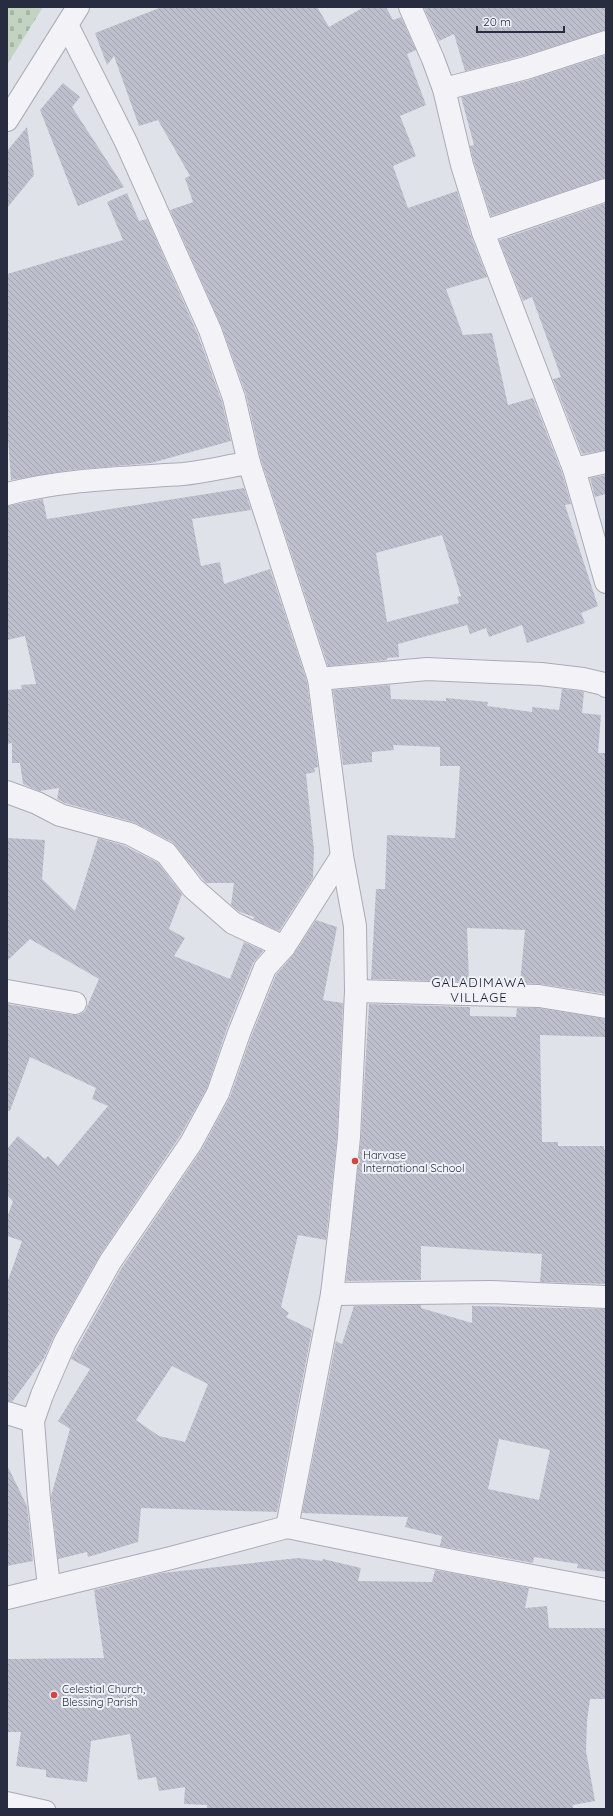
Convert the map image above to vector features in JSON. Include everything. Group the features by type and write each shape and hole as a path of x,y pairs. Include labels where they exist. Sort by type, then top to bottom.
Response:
{"street":[{"path":"7,120 78,7"},
{"path":"410,7 433,59 444,89 462,165 482,232 574,469 603,558 606,582"},
{"path":"67,25 126,142 210,330 234,398 249,463 319,678 342,856 355,926 356,991 349,1137 332,1294 287,1527"},
{"path":"444,89 526,68 606,42"},
{"path":"482,232 606,190"},
{"path":"574,469 606,462"},
{"path":"7,494 31,488 98,479 185,473 249,463"},
{"path":"319,678 427,669 541,674 606,683"},
{"path":"7,792 37,803 60,815 130,834 166,853 193,888 233,923 284,947"},
{"path":"49,1586 39,1500 33,1421 42,1395 65,1342 110,1262 191,1143 214,1100 265,968 284,947 342,856"},
{"path":"7,991 76,1003"},
{"path":"356,991 539,996 606,1007"},
{"path":"332,1294 491,1292 606,1297"},
{"path":"7,1413 33,1421"},
{"path":"7,1598 49,1586 172,1558 287,1527 458,1562 606,1590"}],"lane":[{"path":"7,1800 47,1809"}],"green space":[{"path":"7,7 43,7 7,65"}],"building":[{"path":"162,7 317,7 329,27 364,7 386,7 393,20 401,17 416,50 407,54 426,105 400,116 416,156 393,166 408,208 457,191 471,236 487,277 446,289 463,335 492,333 508,405 533,398 562,473 571,504 565,505 598,606 581,613 585,623 527,643 522,625 489,637 486,628 470,634 467,625 398,644 399,657 387,658 387,660 328,666 261,460 246,394 221,325 170,210 193,202 185,178 190,176 158,120 139,126 114,56 107,65 95,33","holes":["442,535 461,596 457,597 459,603 387,622 376,553"]},
{"path":"606,7 606,30 523,56 465,71 454,34 439,41 424,8"},
{"path":"606,55 606,178 491,216 474,162 470,146 474,145 461,97 529,80"},
{"path":"63,83 80,97 72,107 124,187 78,206 40,110"},
{"path":"27,127 34,175 7,208 7,151"},
{"path":"127,193 139,221 147,219 198,335 222,402 231,441 151,463 71,470 11,480 7,426 7,274 123,240 107,202"},
{"path":"606,203 606,450 582,454 553,379 561,377 532,297 523,301 499,240"},
{"path":"606,475 606,494 595,497 590,478"},
{"path":"244,488 251,510 192,519 201,566 220,562 224,584 270,569 307,682 318,767 314,768 315,772 306,774 314,850 313,878 279,931 253,919 254,917 240,912 231,905 234,883 206,883 172,842 133,822 65,803 57,799 59,788 39,791 23,784 20,763 12,763 12,743 7,744 7,690 22,689 21,685 36,684 25,636 7,640 7,506 43,499 47,519"},
{"path":"390,685 391,699 446,701 446,698 488,702 487,706 532,712 532,707 559,710 562,689 581,691 584,692 582,713 601,715 598,753 606,753 606,994 541,984 520,983 525,930 467,928 469,982 371,979 376,889 385,889 387,835 455,838 460,766 440,766 440,747 393,745 394,750 372,752 372,762 343,765 333,690"},
{"path":"7,838 45,840 42,879 75,911 98,838 125,846 158,863 182,894 169,929 185,938 174,956 230,979 244,942 263,951 253,963 227,1028 207,1088 180,1136 100,1255 54,1336 44,1358 12,1402 7,1401 7,1283 22,1241 7,1236 7,1218 13,1201 7,1195 7,1149 18,1136 45,1159 48,1156 58,1166 108,1106 92,1099 96,1088 30,1057 10,1111 7,1111 7,1004 79,1015 85,1011 99,979 30,939 7,961"},
{"path":"316,920 337,927 323,1000 343,1003 337,1136 326,1240 298,1235 281,1307 289,1313 286,1317 312,1330 277,1512 141,1508 138,1542 88,1557 87,1552 58,1559 51,1496 70,1429 58,1421 90,1369 71,1359 121,1269 202,1149 230,1097 251,1037 276,975 294,954","holes":["172,1366 208,1384 185,1442 159,1436 136,1420"]},
{"path":"369,1004 470,1007 470,1016 516,1017 517,1008 538,1008 606,1019 606,1037 540,1035 542,1142 558,1142 558,1146 604,1146 604,1150 606,1150 606,1284 540,1282 542,1254 421,1246 421,1280 346,1281 361,1138"},
{"path":"421,1305 421,1308 472,1323 472,1306 606,1309 606,1572 577,1568 578,1564 534,1557 533,1563 440,1546 442,1536 405,1527 408,1517 302,1513 336,1341 342,1344 354,1306","holes":["499,1439 550,1450 539,1500 488,1489"]},
{"path":"7,1465 27,1506 33,1561 7,1566"},
{"path":"298,1558 322,1561 323,1559 361,1568 358,1581 432,1582 435,1570 529,1588 525,1608 547,1606 549,1628 606,1628 606,1699 590,1699 587,1721 586,1751 595,1801 573,1805 573,1809 207,1809 207,1805 184,1804 185,1787 159,1791 156,1777 138,1780 130,1734 91,1741 87,1782 46,1777 46,1770 16,1766 21,1732 7,1732 7,1659 104,1658 94,1590 162,1573"}],"place":[{"name":"Harvase International School","path":"355,1161"},
{"name":"Celestial Church, Blessing Parish","path":"54,1695"}],"district":[{"name":"GALADIMAWA VILLAGE","path":"479,990"}]}
